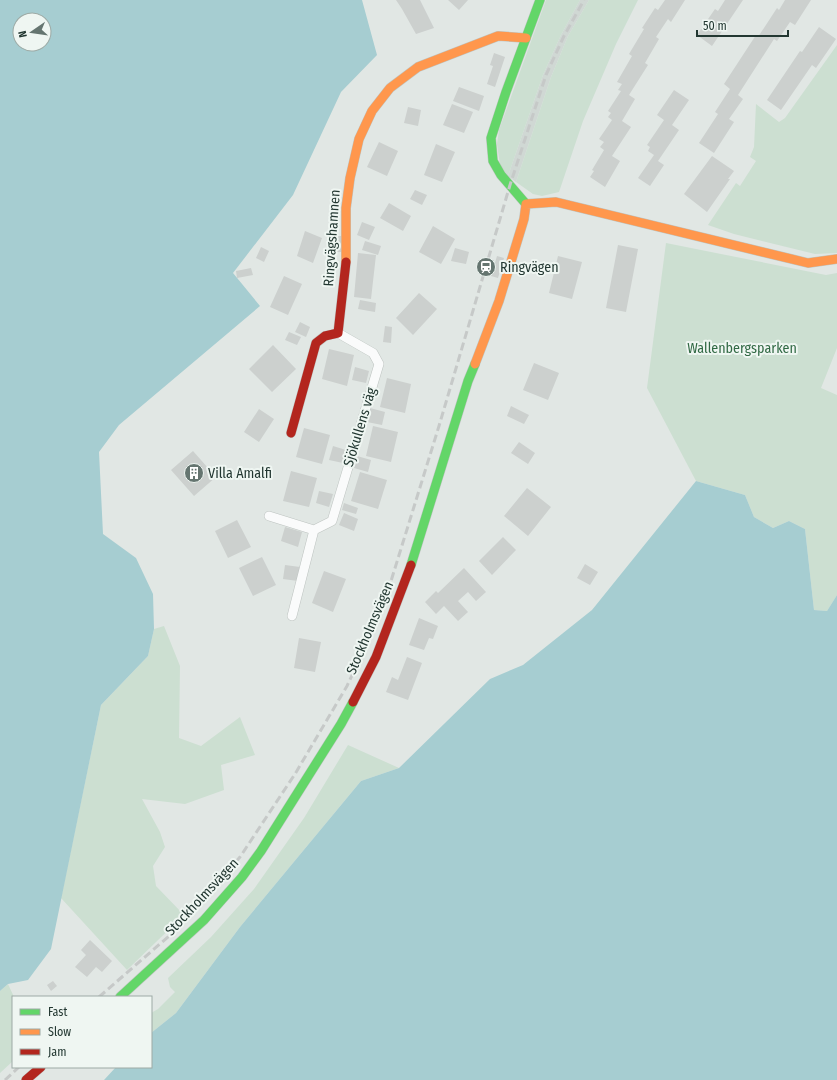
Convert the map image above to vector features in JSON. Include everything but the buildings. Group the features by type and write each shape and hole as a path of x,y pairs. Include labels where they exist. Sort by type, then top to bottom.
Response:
{"street":[{"path":"540,0 491,138 493,161 501,175 526,204 556,202 808,263 837,259"},
{"name":"Ringvägshamnen","path":"338,333 346,261 346,208 350,178 359,138 372,111 390,88 418,68 498,36 526,38"},
{"name":"Stockholmsvägen","path":"121,996 204,920 242,877 261,851 341,724 376,657 410,566 468,381 499,302 524,219 526,204"},
{"path":"291,433 316,343 325,336 338,333"},
{"name":"Sjökullens väg","path":"314,530 332,521 378,364 373,353 338,333"},
{"path":"269,516 314,530 292,616"},
{"path":"26,1080 40,1068"}],"shaded area":[{"path":"580,0 589,0 568,36 551,77 516,182 508,176 543,75 561,35"}],"green space":[{"path":"546,0 580,0 561,35 543,75 508,176 500,165 497,144 499,130"},
{"path":"589,0 638,0 616,44 583,121 559,192 542,196 533,194 516,182 551,77 568,36"},
{"path":"837,45 837,253 815,254 734,234 708,225 736,183 740,186 756,161 750,157 754,147 756,104 779,122 785,118"},
{"name":"Wallenbergsparken","path":"666,243 826,275 837,273 837,348 821,388 837,395 837,595 827,611 814,610 805,529 789,521 773,528 754,517 745,495 696,481 647,388"},
{"path":"164,626 180,666 179,738 201,746 240,717 255,755 221,765 224,790 185,804 142,799 160,832 165,847 153,866 156,886 184,915 127,970 61,898 101,705 148,656 154,629"},
{"path":"348,745 399,768 361,781 240,927 176,1013 152,1032 152,1012 158,1009 175,992 170,987 168,978 211,937 254,889 304,818"},
{"path":"8,984 14,996 12,996 12,1062 0,1073 0,991"}],"water":[{"path":"0,0 362,0 377,55 341,92 293,195 233,273 260,306 119,425 99,452 103,534 136,558 153,594 154,629 148,656 101,705 51,949 28,980 8,984 0,991"},
{"path":"696,481 745,495 754,517 773,528 789,521 805,529 814,610 827,611 837,595 837,1080 104,1080 115,1068 152,1068 152,1032 176,1013 240,927 361,781 399,768 490,679 523,665 592,610"}],"railway":[{"path":"100,996 176,930 240,857 295,774 347,686 371,635 391,581 439,426 510,185 546,75 564,36 584,0"},
{"path":"5,1080 18,1068"}],"traffic: fast":[{"path":"526,204 501,175 493,161 491,138 506,92 540,0"},
{"path":"411,565 468,381 475,364"},
{"path":"121,996 204,920 242,877 261,851 341,724 353,702"}],"traffic: slow":[{"path":"346,262 346,208 350,178 359,139 372,111 390,88 418,67 498,36 526,38"},
{"path":"526,204 556,202 808,263 837,259"},
{"path":"475,364 499,301 524,219 526,204"}],"traffic: jam":[{"path":"291,433 316,343 325,336 338,333 346,262"},
{"path":"353,702 376,657 411,565"},
{"path":"26,1080 40,1068"}],"place":[{"name":"Ringvägen","path":"486,267"},
{"name":"Villa Amalfi","path":"194,473"}]}
